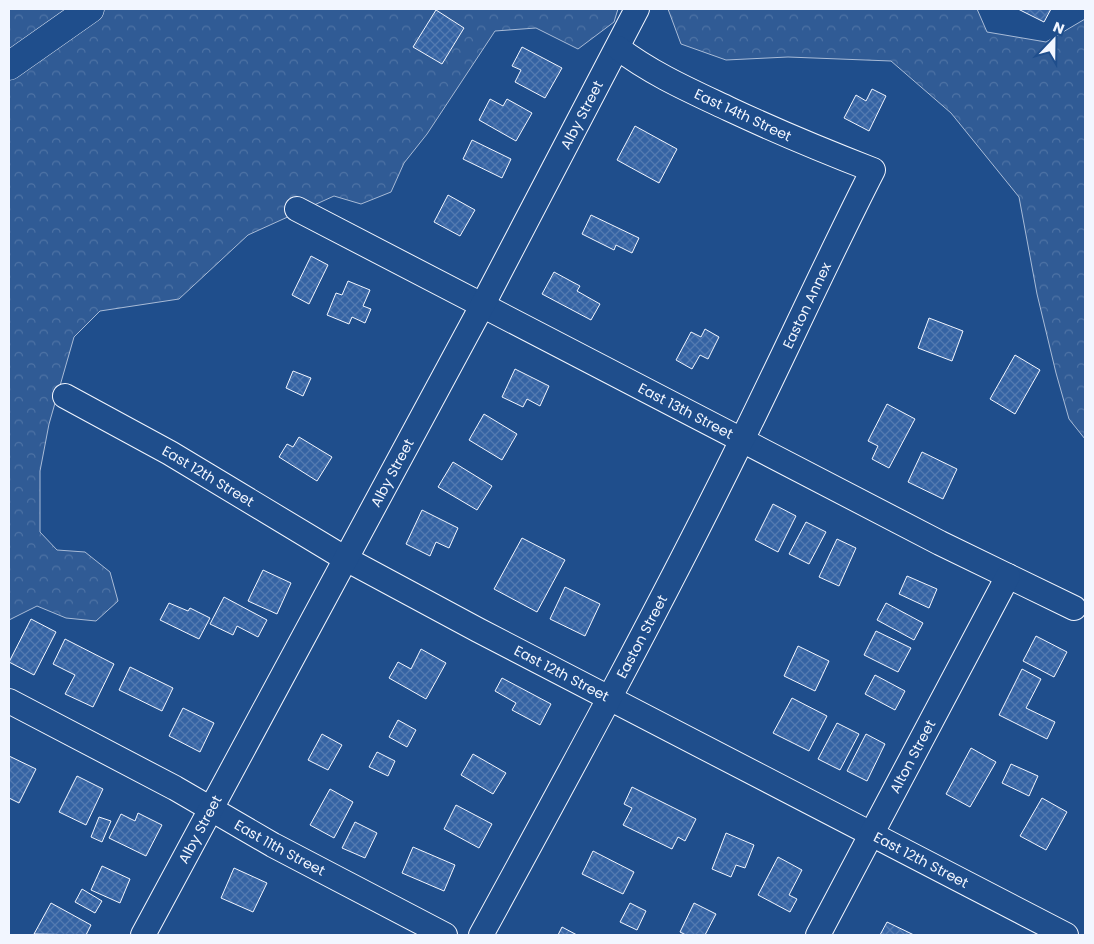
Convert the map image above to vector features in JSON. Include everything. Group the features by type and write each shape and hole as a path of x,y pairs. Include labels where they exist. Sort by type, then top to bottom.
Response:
{"highway":[{"path":"9,66 90,9"}],"street":[{"name":"Alby Street","path":"143,935 482,306 637,9"},
{"name":"East 14th Street","path":"618,48 638,63 700,96 797,140 873,170"},
{"name":"Easton Annex","path":"742,441 799,318 873,170"},
{"name":"East 13th Street","path":"297,209 742,441 1074,608"},
{"name":"East 12th Street","path":"64,396 170,453 346,559 610,699 1066,935"},
{"name":"Easton Street","path":"481,935 610,699 742,441"},
{"name":"Alton Street","path":"818,935 1008,576"},
{"name":"East 11th Street","path":"9,701 176,788 210,810 445,935"}],"green space":[{"path":"9,9 618,9 614,22 578,49 536,28 495,31 427,134 404,163 391,192 361,204 334,196 248,235 179,299 100,311 74,337 49,424 40,471 40,532 57,550 85,552 110,572 118,601 96,621 66,618 37,606 9,620"},
{"path":"668,9 977,9 987,32 1046,42 1085,19 1085,439 1069,419 1056,373 1037,294 1019,197 951,113 891,61 788,57 726,60 681,44"}],"building":[{"path":"1018,9 1051,9 1044,22"},
{"path":"436,10 464,28 442,64 413,47"},
{"path":"522,47 562,68 545,98 515,82 521,70 512,66"},
{"path":"872,89 886,96 869,131 844,118 856,95 866,101"},
{"path":"490,99 503,106 507,99 532,113 516,141 479,120"},
{"path":"635,126 677,149 659,183 617,160"},
{"path":"472,140 511,159 502,178 463,159"},
{"path":"448,195 475,210 460,236 434,222"},
{"path":"591,215 639,238 632,253 616,245 614,250 582,234"},
{"path":"311,256 328,265 309,304 292,295"},
{"path":"554,272 580,286 577,291 600,304 591,320 542,294"},
{"path":"348,281 370,290 363,306 371,309 365,323 352,317 349,324 327,315 336,293 342,295"},
{"path":"929,318 963,331 952,361 918,348"},
{"path":"705,329 719,337 708,359 700,355 692,369 676,360 691,332 701,337"},
{"path":"1015,355 1040,370 1015,414 990,399"},
{"path":"515,369 549,386 540,406 527,399 523,407 502,397"},
{"path":"293,371 311,378 303,396 286,388"},
{"path":"887,404 915,419 889,468 872,459 878,446 868,441"},
{"path":"484,414 517,434 502,460 469,440"},
{"path":"299,437 332,457 317,481 279,457 287,444 293,447"},
{"path":"922,452 957,469 943,499 908,482"},
{"path":"453,462 492,486 477,510 438,487"},
{"path":"773,504 796,516 778,552 755,540"},
{"path":"422,510 458,528 449,548 436,542 430,556 406,544"},
{"path":"806,522 826,532 809,564 789,554"},
{"path":"522,538 565,560 537,612 494,589"},
{"path":"837,539 856,548 839,586 819,577"},
{"path":"263,570 291,583 277,614 248,601"},
{"path":"907,576 937,589 929,608 899,594"},
{"path":"565,587 600,604 585,636 550,619"},
{"path":"224,597 267,620 258,637 237,626 233,635 210,624"},
{"path":"169,603 188,611 190,608 210,618 199,639 160,620"},
{"path":"886,603 923,623 914,640 877,620"},
{"path":"31,619 56,632 34,675 9,662"},
{"path":"876,631 911,648 898,672 864,655"},
{"path":"1036,636 1067,652 1054,677 1023,661"},
{"path":"65,639 114,664 93,707 65,694 75,675 53,664"},
{"path":"798,646 829,661 815,691 784,676"},
{"path":"421,649 446,663 426,699 389,678 398,662 411,669"},
{"path":"130,667 173,688 162,711 119,690"},
{"path":"1022,669 1041,679 1026,708 1055,722 1047,739 999,715"},
{"path":"875,675 905,691 895,710 865,694"},
{"path":"502,678 551,704 540,725 512,710 516,703 495,691"},
{"path":"792,698 827,716 809,751 773,733"},
{"path":"183,708 214,723 200,752 169,736"},
{"path":"398,720 416,730 407,747 389,737"},
{"path":"837,723 859,734 840,770 818,759"},
{"path":"322,734 342,745 328,770 308,760"},
{"path":"866,734 885,744 867,781 847,771"},
{"path":"971,748 996,762 970,807 946,794"},
{"path":"377,752 395,761 388,776 369,767"},
{"path":"473,754 506,773 493,794 461,775"},
{"path":"9,756 36,769 19,803 9,798"},
{"path":"1011,764 1038,776 1029,796 1002,783"},
{"path":"77,776 103,789 86,825 59,812"},
{"path":"632,787 696,819 685,841 678,837 672,849 623,825 632,808 624,804"},
{"path":"330,789 353,802 334,838 310,825"},
{"path":"1042,798 1067,812 1046,850 1020,836"},
{"path":"456,805 492,824 479,848 444,829"},
{"path":"138,813 162,825 146,856 109,838 121,814 135,821"},
{"path":"99,817 111,821 102,842 91,837"},
{"path":"355,822 377,833 365,858 342,848"},
{"path":"726,833 754,845 745,868 736,865 731,877 712,869"},
{"path":"413,847 455,865 444,891 402,873"},
{"path":"593,851 634,872 623,894 582,874"},
{"path":"778,857 802,870 789,895 797,899 790,912 758,895"},
{"path":"102,866 130,879 120,903 91,890"},
{"path":"234,868 267,883 253,912 221,898"},
{"path":"82,889 102,901 95,913 75,902"},
{"path":"51,903 91,925 86,935 34,934"},
{"path":"630,903 646,911 637,930 620,922"},
{"path":"694,903 716,914 705,935 686,935 680,932"},
{"path":"887,922 914,935 880,935"},
{"path":"562,927 577,935 558,935"}]}
